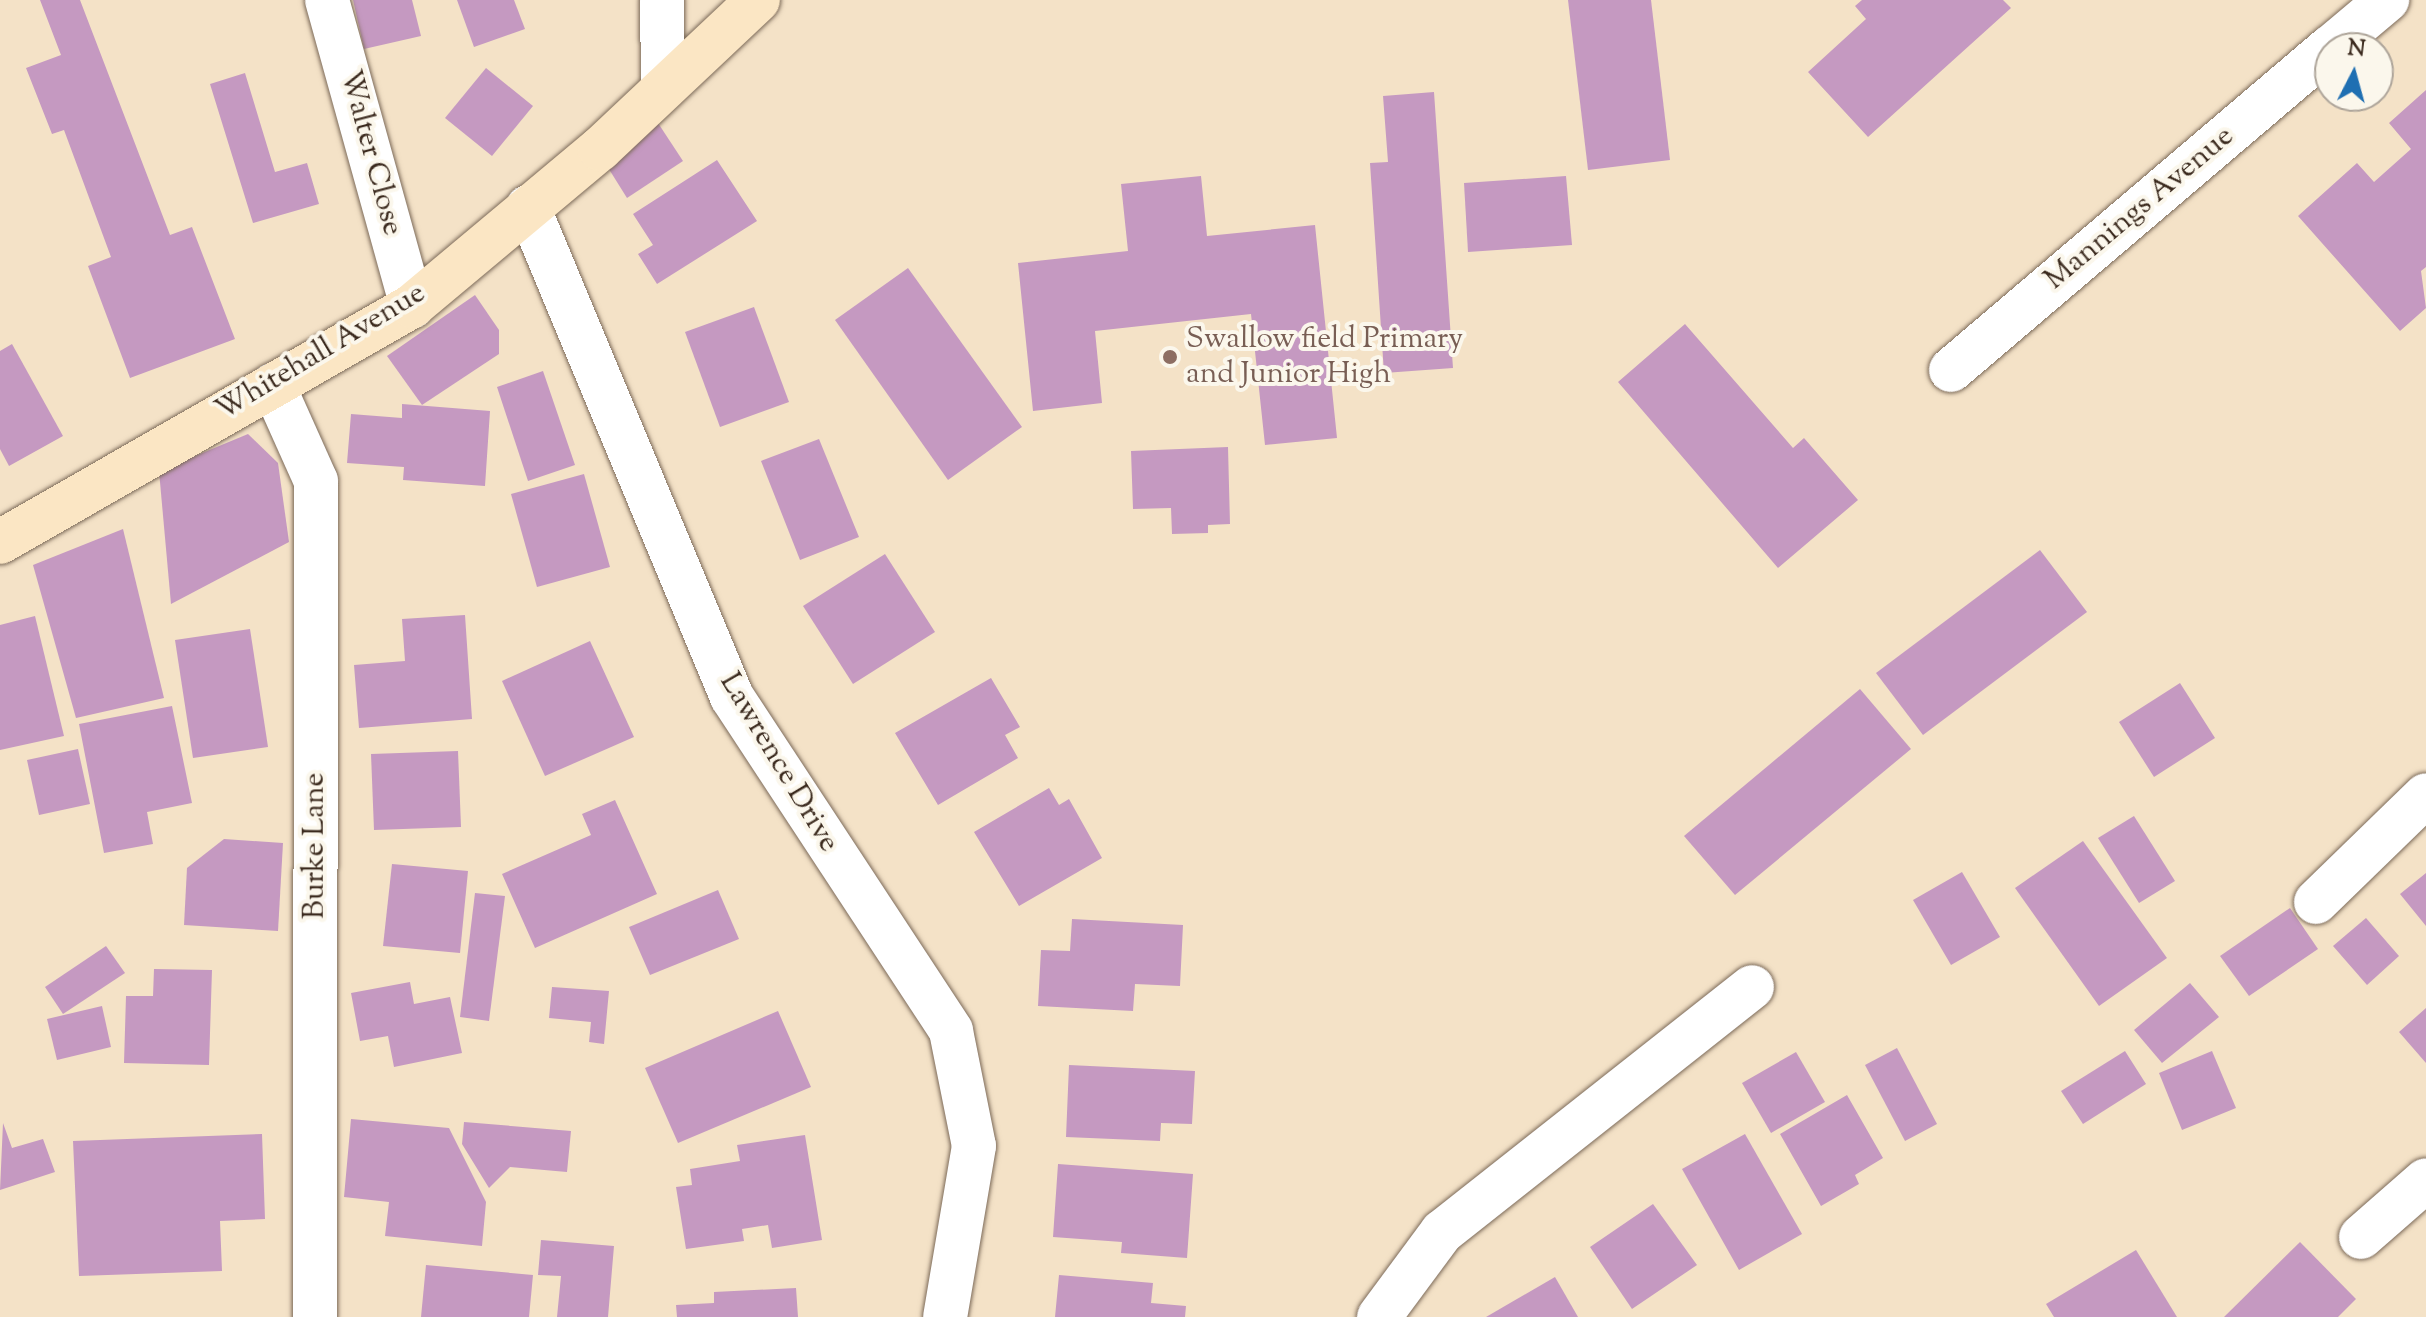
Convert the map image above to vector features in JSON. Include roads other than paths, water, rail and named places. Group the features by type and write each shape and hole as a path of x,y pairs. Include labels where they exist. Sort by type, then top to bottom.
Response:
{"street":[{"name":"Walter Close","path":"327,0 412,306"},
{"path":"662,0 663,85"},
{"name":"Whitehall Avenue","path":"0,542 412,306 600,149 663,85 758,0"},
{"name":"Mannings Avenue","path":"2349,32 2387,0"},
{"name":"Mannings Avenue","path":"1951,370 2314,62"},
{"name":"Lawrence Drive","path":"528,207 732,697 951,1031 974,1146 945,1317"},
{"name":"Burke Lane","path":"273,385 316,481 315,1317"},
{"path":"2316,902 2426,795"},
{"path":"1379,1317 1442,1232 1752,987"},
{"path":"2361,1237 2426,1180"}],"place":[{"name":"Swallow field Primary and Junior High","path":"1170,357"}]}
